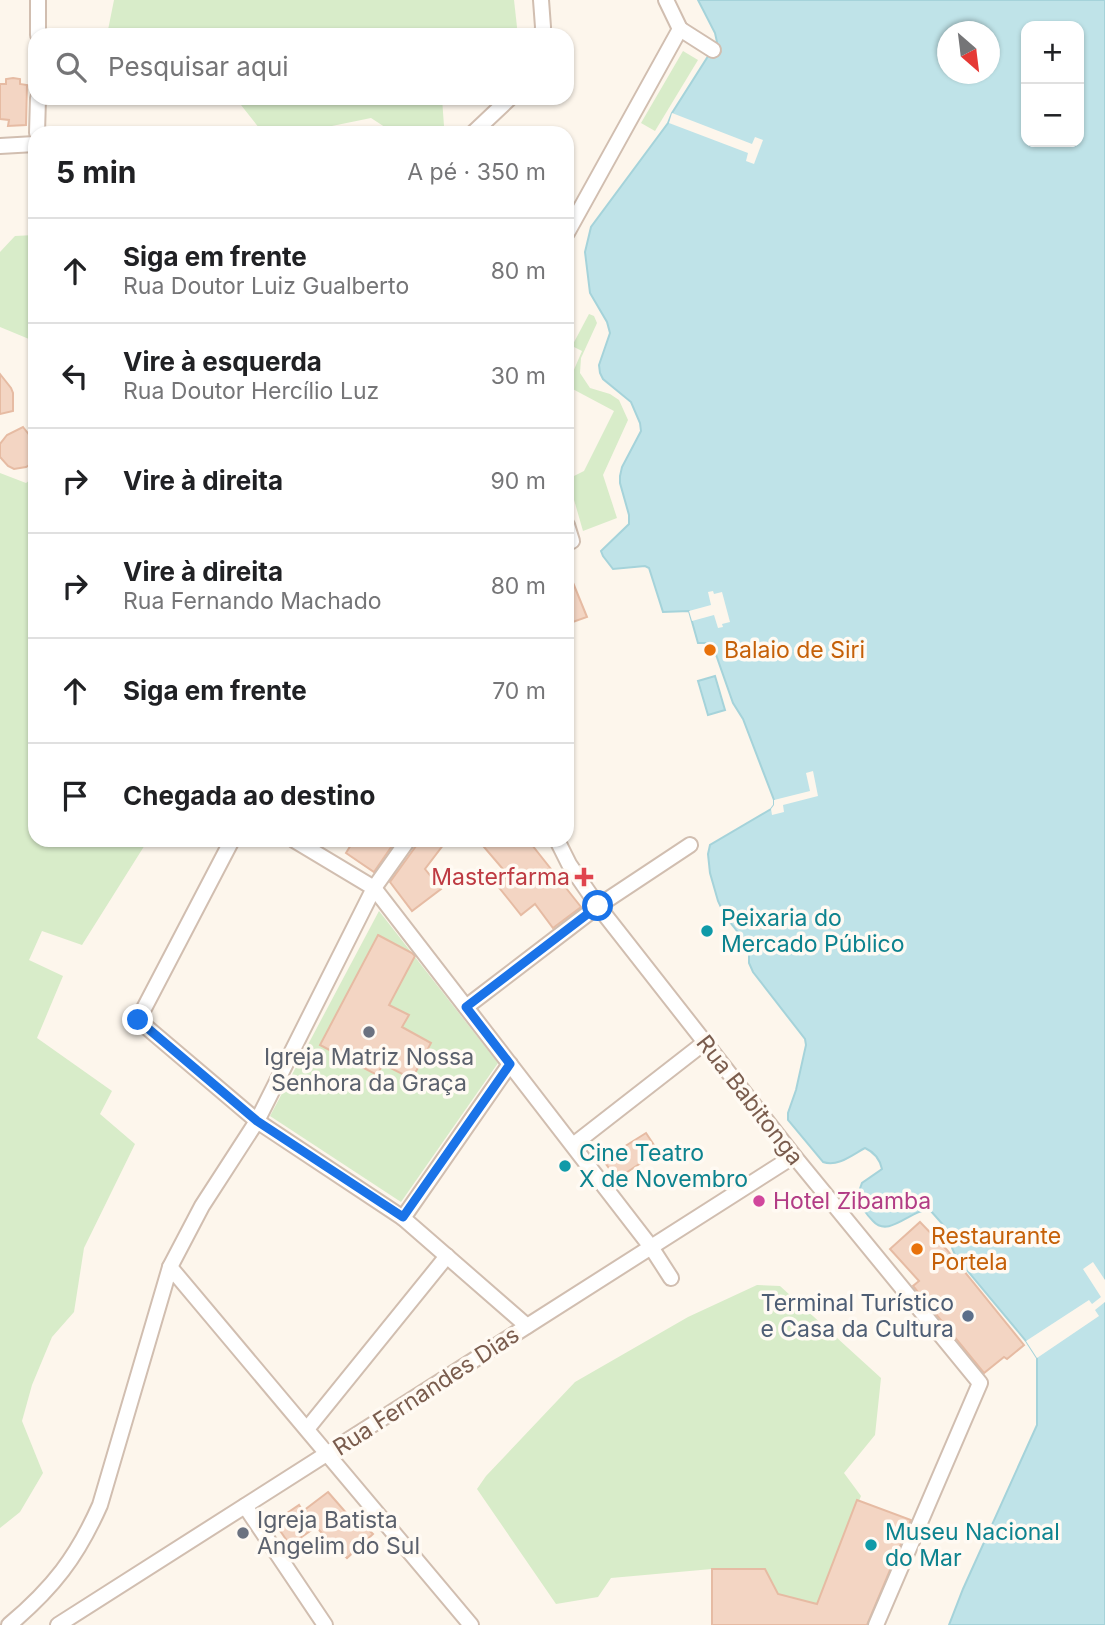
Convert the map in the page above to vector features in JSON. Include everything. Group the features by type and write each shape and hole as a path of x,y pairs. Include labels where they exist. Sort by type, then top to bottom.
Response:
{"street":[{"path":"38,0 38,28"},
{"path":"541,0 543,28"},
{"path":"666,0 680,29 713,50"},
{"path":"574,220 680,29"},
{"path":"37,105 37,126"},
{"path":"480,126 503,105"},
{"path":"0,146 28,144"},
{"path":"466,1007 598,906 690,845"},
{"path":"228,847 138,1020 257,1121 403,1217 527,1326"},
{"path":"306,847 374,888 651,1247 671,1278"},
{"path":"9,1625 47,1591 68,1565 87,1534 100,1505 170,1267 202,1206 257,1121 374,888 403,847"},
{"name":"Rua Babitonga","path":"560,847 598,906 704,1043 980,1384 876,1625"},
{"path":"573,1145 704,1043"},
{"path":"403,1217 510,1064"},
{"name":"Rua Fernandes Dias","path":"58,1625 794,1156"},
{"path":"307,1429 447,1256"},
{"path":"170,1267 471,1625"},
{"path":"245,1506 325,1625"}],"green space":[{"path":"114,0 514,0 517,27 517,28 108,28"},
{"path":"683,51 698,60 655,131 641,123"},
{"path":"241,105 442,105 444,126 383,126 371,118 332,126 258,126"},
{"path":"28,235 28,339 0,327 0,252 15,236"},
{"path":"589,314 594,316 597,323 581,358 580,373 590,388 610,394 619,400 628,420 603,475 617,518 583,531 574,500 574,476 584,471 614,411 574,390 574,370 582,351 574,347"},
{"path":"0,473 28,481 28,847 144,847 82,945 42,931 29,960 63,976 37,1038 112,1091 100,1114 135,1144 84,1248 74,1312 52,1337 32,1385 22,1421 43,1473 20,1512 0,1528"},
{"path":"379,911 498,1063 401,1202 270,1116"},
{"path":"757,1285 780,1286 881,1378 875,1435 844,1473 861,1496 817,1604 778,1594 765,1569 712,1569 611,1578 598,1597 556,1604 477,1489 486,1476 575,1382 688,1317"}],"water":[{"path":"698,0 1105,0 1105,1625 949,1625 1037,1425 1037,1358 956,1257 952,1248 955,1241 953,1236 930,1210 916,1213 886,1227 879,1226 865,1213 857,1197 862,1183 882,1169 874,1154 865,1148 839,1162 823,1162 788,1120 806,1045 805,1039 753,972 749,963 749,946 725,916 718,901 708,854 710,845 771,809 774,800 743,719 733,703 714,649 710,643 698,643 689,611 663,612 649,568 645,566 613,569 601,551 629,524 620,476 641,431 631,402 603,379 600,373 599,365 610,333 607,322 590,293 585,252 591,227 668,123 717,42"},
{"path":"715,676 725,710 708,715 698,681"}],"pier":[{"path":"672,113 752,144 755,137 763,140 754,164 746,161 748,153 669,123"},
{"path":"713,591 714,594 722,592 730,622 722,624 723,627 718,628 714,615 692,621 689,611 711,605 708,592"},
{"path":"813,771 818,796 783,805 784,812 772,815 774,800 810,791 806,773"},
{"path":"1093,1262 1105,1280 1105,1302 1095,1310 1099,1316 1037,1358 1026,1341 1089,1300 1092,1304 1101,1297 1083,1269"}],"building":[{"path":"6,79 20,79 20,84 27,85 26,125 8,126 9,120 0,119 0,84 6,84"},
{"path":"0,374 13,393 13,411 0,414"},
{"path":"23,427 28,433 28,466 14,469 0,457 0,444 7,435"},
{"path":"574,585 587,617 574,622"},
{"path":"350,847 391,847 374,872 346,853"},
{"path":"415,847 442,847 425,869 441,889 412,911 390,882"},
{"path":"484,847 534,847 581,907 553,928 535,904 521,915 497,885 508,875"},
{"name":"Igreja Matriz Nossa Senhora da Graça","path":"378,935 415,956 389,1005 409,1015 402,1027 431,1043 412,1079 383,1064 377,1075 320,1045"},
{"path":"646,1133 656,1148 654,1154 617,1179 603,1160"},
{"name":"Terminal Turístico e Casa da Cultura","path":"920,1222 947,1250 1024,1345 984,1373 913,1286 919,1281 890,1249"},
{"path":"328,1492 348,1515 351,1513 373,1534 347,1558 316,1527 290,1545 274,1522 299,1505 303,1511"},
{"name":"Museu Nacional do Mar","path":"857,1500 911,1520 867,1625 712,1625 712,1569 765,1569 778,1594 817,1604"}],"place":[{"name":"Balaio de Siri","path":"710,650"},
{"name":"Masterfarma","path":"584,877"},
{"name":"Peixaria do Mercado Público","path":"707,931"},
{"name":"Igreja Matriz Nossa Senhora da Graça","path":"369,1032"},
{"name":"Cine Teatro X de Novembro","path":"565,1166"},
{"name":"Hotel Zibamba","path":"759,1201"},
{"name":"Restaurante Portela","path":"917,1249"},
{"name":"Terminal Turístico e Casa da Cultura","path":"968,1316"},
{"name":"Igreja Batista Angelim do Sul","path":"243,1533"},
{"name":"Museu Nacional do Mar","path":"871,1545"}],"route":[{"path":"138,1020 257,1121 403,1217 510,1064 466,1007 598,906"}]}
